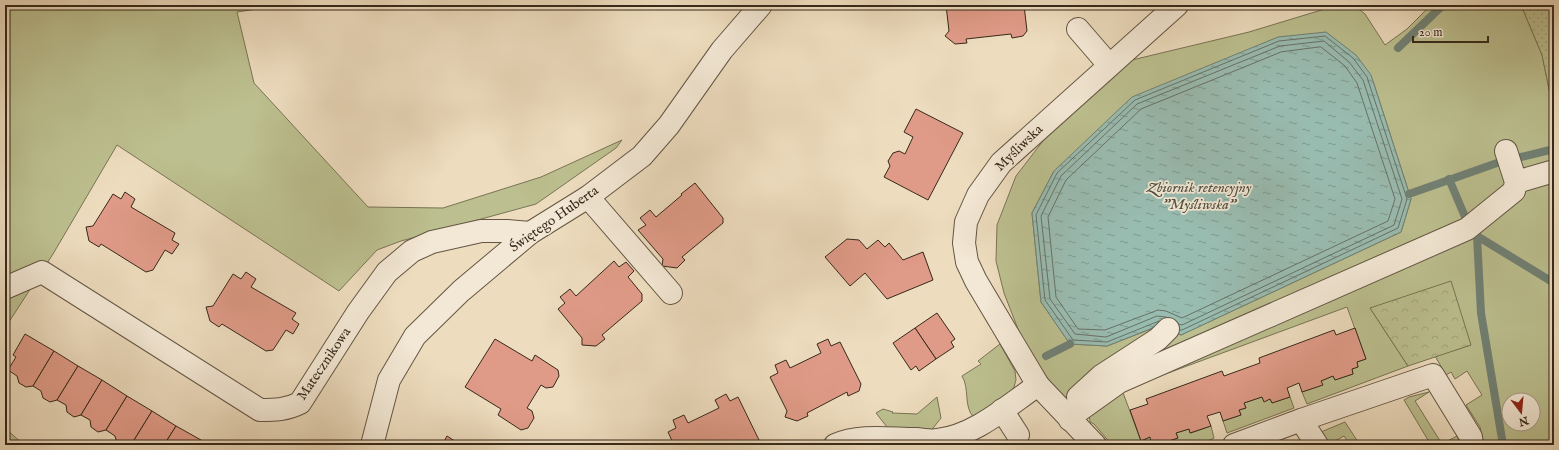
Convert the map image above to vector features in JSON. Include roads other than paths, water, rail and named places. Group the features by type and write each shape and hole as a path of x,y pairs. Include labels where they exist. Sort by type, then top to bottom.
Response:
{"street":[{"name":"Świętego Huberta","path":"372,445 389,380 415,336 460,291 530,233 588,197 642,156 669,125 722,50 761,5"},
{"name":"Myśliwska","path":"1095,445 1038,385 976,281 967,262 964,243 966,222 978,195 1000,163 1177,5"},
{"path":"1078,29 1109,65"},
{"path":"1067,416 1077,412 1119,382 1460,233 1514,191 1516,182 1506,152"},
{"path":"1516,182 1554,171"},
{"path":"588,197 671,293"},
{"name":"Matecznikowa","path":"5,288 42,272 260,410 275,410 290,408 300,402 358,312 387,272 412,251 432,242 481,231 530,233"},
{"path":"1067,416 1101,376 1158,340 1168,330"},
{"path":"1234,445 1301,420 1433,375 1471,437 1472,445"},
{"path":"835,445 868,438 937,440 966,432 984,423 1038,385"},
{"path":"1002,410 1018,435"},
{"path":"1301,420 1317,445"}],"water":[{"name":"Zbiornik retencyjny \"Myśliwska\"","path":"1326,32 1356,55 1371,75 1411,199 1401,232 1181,335 1160,325 1107,346 1070,344 1041,302 1032,213 1054,171 1132,97 1278,37"}],"waterway":[{"path":"1398,48 1443,5"},
{"path":"1521,157 1554,149"},
{"path":"1409,194 1497,163"},
{"path":"1449,179 1466,219"},
{"path":"1475,234 1554,283"},
{"path":"1477,236 1481,313 1503,445"},
{"path":"1046,356 1070,344"}]}
